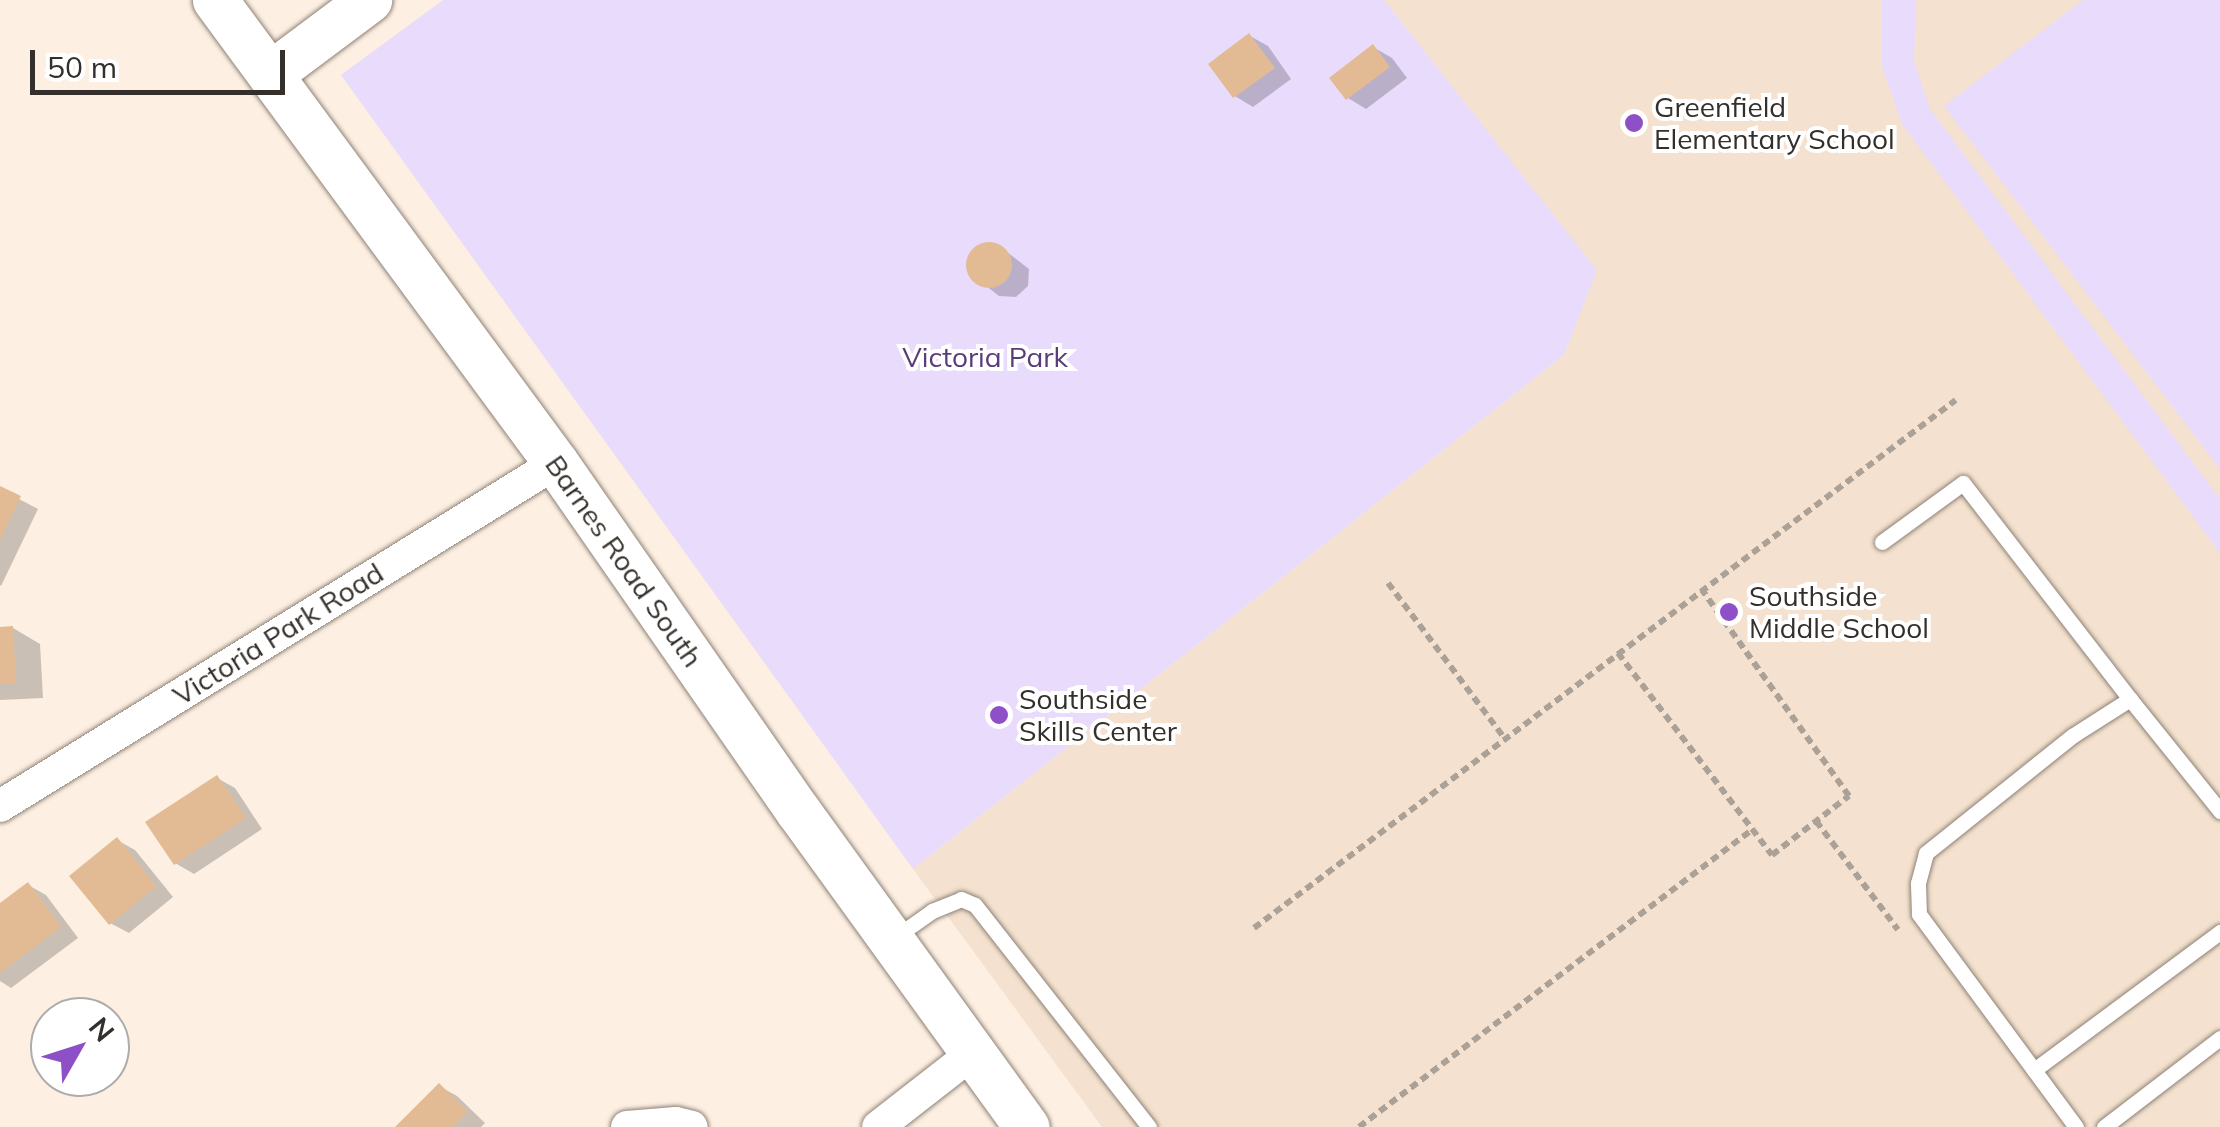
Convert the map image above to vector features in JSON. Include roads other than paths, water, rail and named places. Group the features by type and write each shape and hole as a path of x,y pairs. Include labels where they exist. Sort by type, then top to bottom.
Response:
{"street":[{"name":"Barnes Road South","path":"215,0 556,463 1027,1127"},
{"path":"270,74 369,0"},
{"name":"Victoria Park Road","path":"0,806 556,463"},
{"path":"878,1127 973,1053"},
{"path":"628,1127 692,1127"}],"lane":[{"path":"1882,542 1963,483 2220,811"},
{"path":"2076,1127 1920,914 1920,868 1936,842 2072,736 2130,699"},
{"path":"891,940 946,905 961,899 976,905 1149,1127"},
{"path":"2034,1070 2220,932"},
{"path":"2104,1127 2220,1038"}],"place":[{"name":"Greenfield Elementary School","path":"1634,123"},
{"name":"Southside Middle School","path":"1729,612"},
{"name":"Southside Skills Center","path":"999,715"}],"park label":[{"name":"Victoria Park","path":"985,357"}]}
